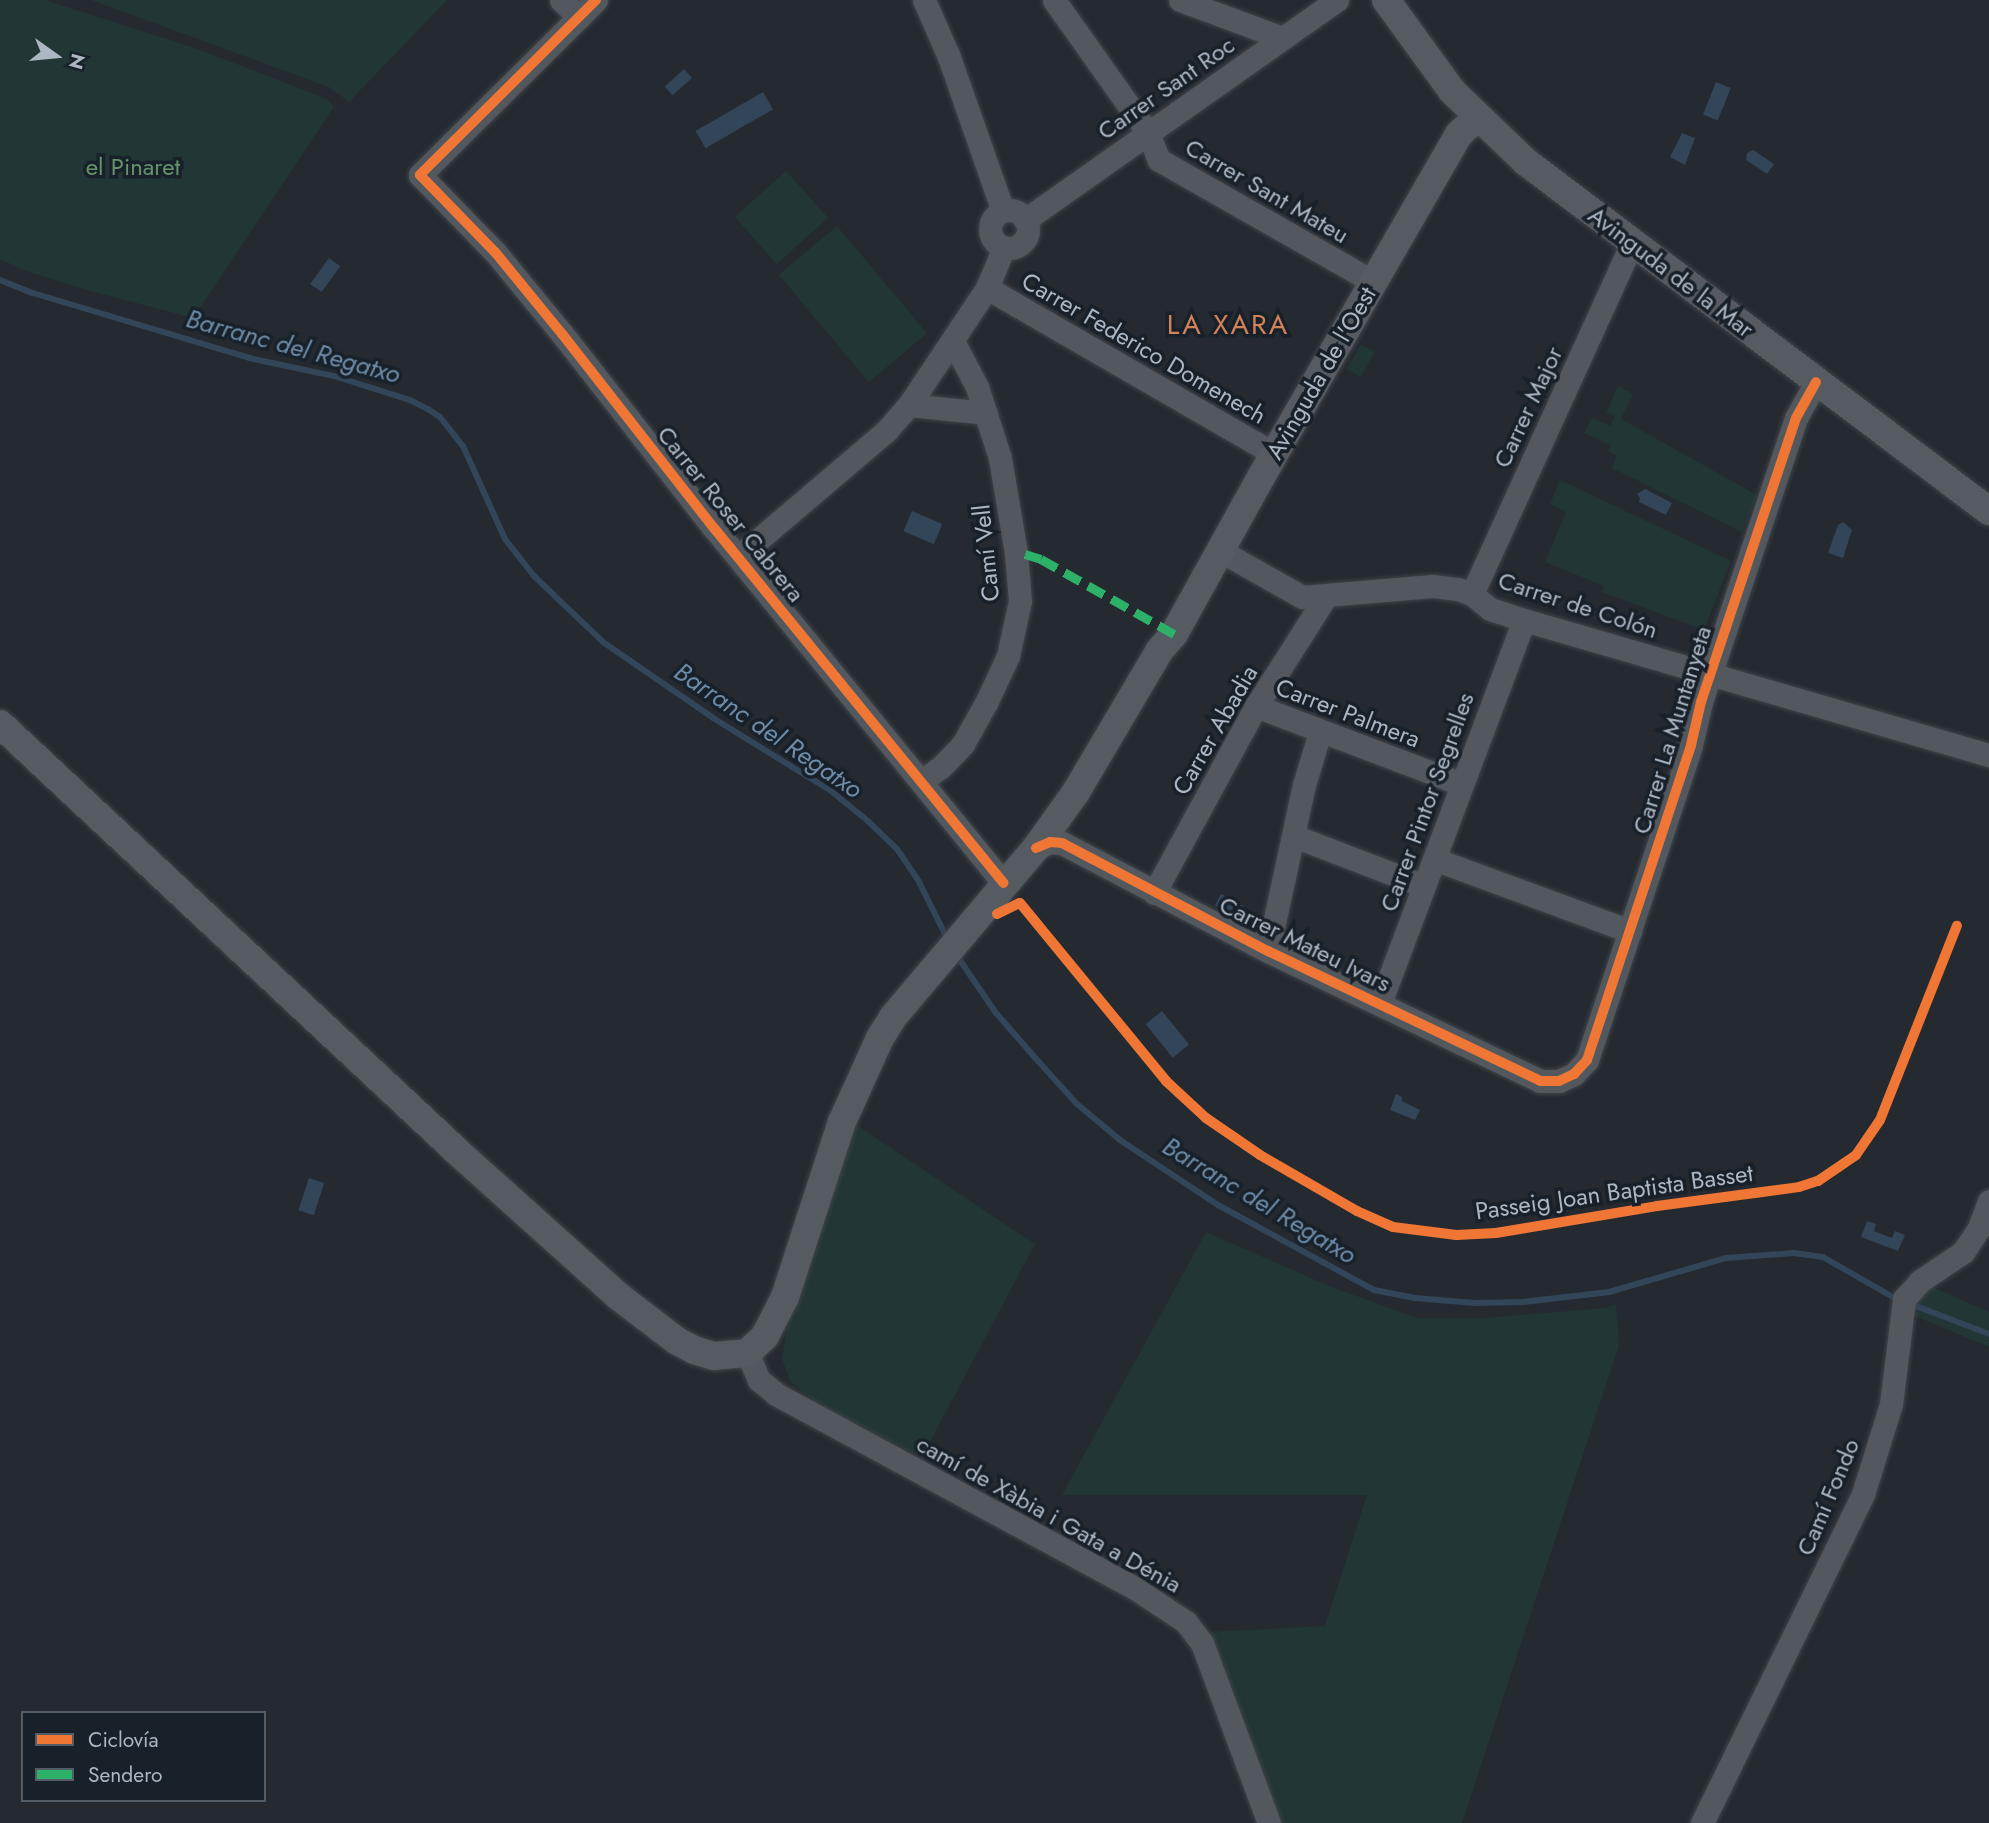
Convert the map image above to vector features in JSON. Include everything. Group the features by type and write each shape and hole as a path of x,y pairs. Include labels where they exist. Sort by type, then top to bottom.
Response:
{"main road":[{"name":"Avinguda de la Mar","path":"1386,0 1439,76 1477,118 1526,162 1989,511"},
{"name":"Avinguda de l'Oest","path":"747,1353 765,1336 785,1297 842,1122 868,1061 893,1017 1036,848 1062,812 1160,650 1174,634 1219,550 1459,134 1477,118"},
{"path":"0,724 461,1155 618,1296 677,1341 694,1350 714,1356 747,1353"},
{"path":"1062,812 1068,845"}],"street":[{"path":"561,0 579,17 596,0"},
{"path":"924,0 949,57 1003,211"},
{"name":"Carrer Sant Mateu","path":"1054,0 1148,133 1159,160 1374,282"},
{"path":"1180,0 1283,38"},
{"name":"Carrer Sant Roc","path":"1025,220 1337,0"},
{"name":"Carrer Roser Cabrera","path":"579,17 420,175 495,252 738,557 923,780 1004,883"},
{"path":"1003,211 1016,211 1025,220 1025,238 1016,246 1004,247 994,241 990,229 993,218 1003,211"},
{"name":"Carrer Major","path":"1472,594 1632,243"},
{"path":"738,557 887,430 909,405 987,288 1004,247"},
{"name":"Carrer Federico Domenech","path":"987,288 1274,454"},
{"name":"Camí Vell","path":"923,780 952,757 968,735 999,677 1017,619 1020,583 1000,458 969,367 953,341"},
{"name":"Carrer La Muntanyeta","path":"1559,1081 1574,1074 1587,1060 1691,745 1693,725 1796,418 1816,382"},
{"path":"909,405 986,413"},
{"name":"Carrer de Colón","path":"1219,550 1301,597 1433,586 1472,594 1490,608 1524,620 1989,755"},
{"name":"Carrer Abadia","path":"1154,893 1256,706 1326,596"},
{"name":"Carrer Pintor Segrelles","path":"1380,1003 1524,620"},
{"name":"Carrer Palmera","path":"1256,706 1461,784"},
{"path":"1268,951 1320,732"},
{"path":"1294,836 1424,886"},
{"path":"1036,848 1050,842 1068,845"},
{"name":"Carrer Mateu Ivars","path":"1068,845 1154,893 1268,951 1540,1080 1559,1081"},
{"path":"1434,859 1630,931"},
{"name":"Camí Fondo","path":"1702,1823 1863,1494 1891,1404 1904,1299 1920,1281 1963,1252 1978,1230 1989,1201"},
{"name":"camí de Xàbia i Gata a Dénia","path":"747,1353 760,1380 776,1394 1133,1587 1186,1622 1202,1643 1269,1823"}],"green space":[{"name":"el Pinaret","path":"0,0 45,0 195,48 327,99 334,107 193,318 87,290 26,271 0,259"},
{"path":"91,0 447,0 349,102 329,87"},
{"path":"786,171 828,218 777,264 735,217"},
{"path":"837,226 927,333 869,382 779,275"},
{"path":"1361,344 1375,352 1360,377 1346,369"},
{"path":"1618,386 1633,394 1621,419 1757,495 1742,532 1612,468 1617,455 1608,451 1611,445 1584,433 1592,418 1610,426 1615,416 1606,412"},
{"path":"1560,480 1731,561 1704,630 1602,592 1604,586 1545,562 1566,512 1550,504"},
{"path":"855,1124 1035,1244 922,1457 821,1406 790,1381 782,1359 787,1328"},
{"path":"1206,1232 1329,1286 1417,1318 1483,1318 1606,1308 1616,1304 1619,1345 1462,1823 1280,1823 1205,1632 1325,1626 1367,1495 1062,1495"},
{"path":"1928,1285 1989,1312 1989,1347 1915,1316 1920,1294"}],"water":[{"path":"684,69 692,78 673,95 665,86"},
{"path":"1716,82 1731,88 1718,120 1703,114"},
{"path":"763,92 773,109 705,148 695,131"},
{"path":"1682,133 1695,138 1685,165 1670,157"},
{"path":"1753,150 1774,164 1767,174 1746,160 1747,153"},
{"path":"329,258 340,266 322,292 310,284"},
{"path":"1645,489 1672,503 1666,515 1639,502 1637,494"},
{"path":"912,511 942,524 934,544 903,531"},
{"path":"1843,522 1852,530 1843,558 1828,553 1838,525"},
{"path":"1221,894 1244,906 1238,918 1215,905"},
{"path":"1162,1011 1189,1044 1173,1058 1146,1024"},
{"path":"1396,1094 1402,1097 1402,1101 1420,1110 1415,1120 1390,1110"},
{"path":"309,1178 324,1183 314,1215 298,1210"},
{"path":"1867,1221 1876,1224 1874,1231 1892,1238 1895,1231 1905,1235 1898,1251 1861,1237"}],"waterway":[{"name":"Barranc del Regatxo","path":"0,280 33,293 249,358 334,376 410,400 440,417 463,446 505,539 534,576 603,642 713,718 831,791 868,821 897,849 919,882 948,940"},
{"name":"Barranc del Regatxo","path":"955,953 996,1013 1038,1061 1077,1104 1120,1140 1218,1205 1374,1290 1415,1298 1475,1303 1523,1302 1609,1292 1726,1258 1794,1253 1823,1257 1898,1300"},
{"name":"Barranc del Regatxo","path":"1908,1303 1989,1334"}],"marked path":[{"path":"1025,554 1041,559 1174,634"}],"cycle path":[{"path":"596,0 420,175 495,252 714,528 1004,883"},
{"path":"1036,848 1050,842 1062,843 1268,951 1540,1081 1559,1081 1574,1074 1587,1060 1691,745 1701,702 1796,418 1816,382"},
{"name":"Passeig Joan Baptista Basset","path":"997,914 1020,903 1166,1081 1206,1118 1260,1155 1357,1211 1393,1227 1456,1235 1496,1233 1657,1206 1799,1187 1818,1181 1856,1155 1880,1120 1957,926"}],"district":[{"name":"LA XARA","path":"1228,325"}]}
